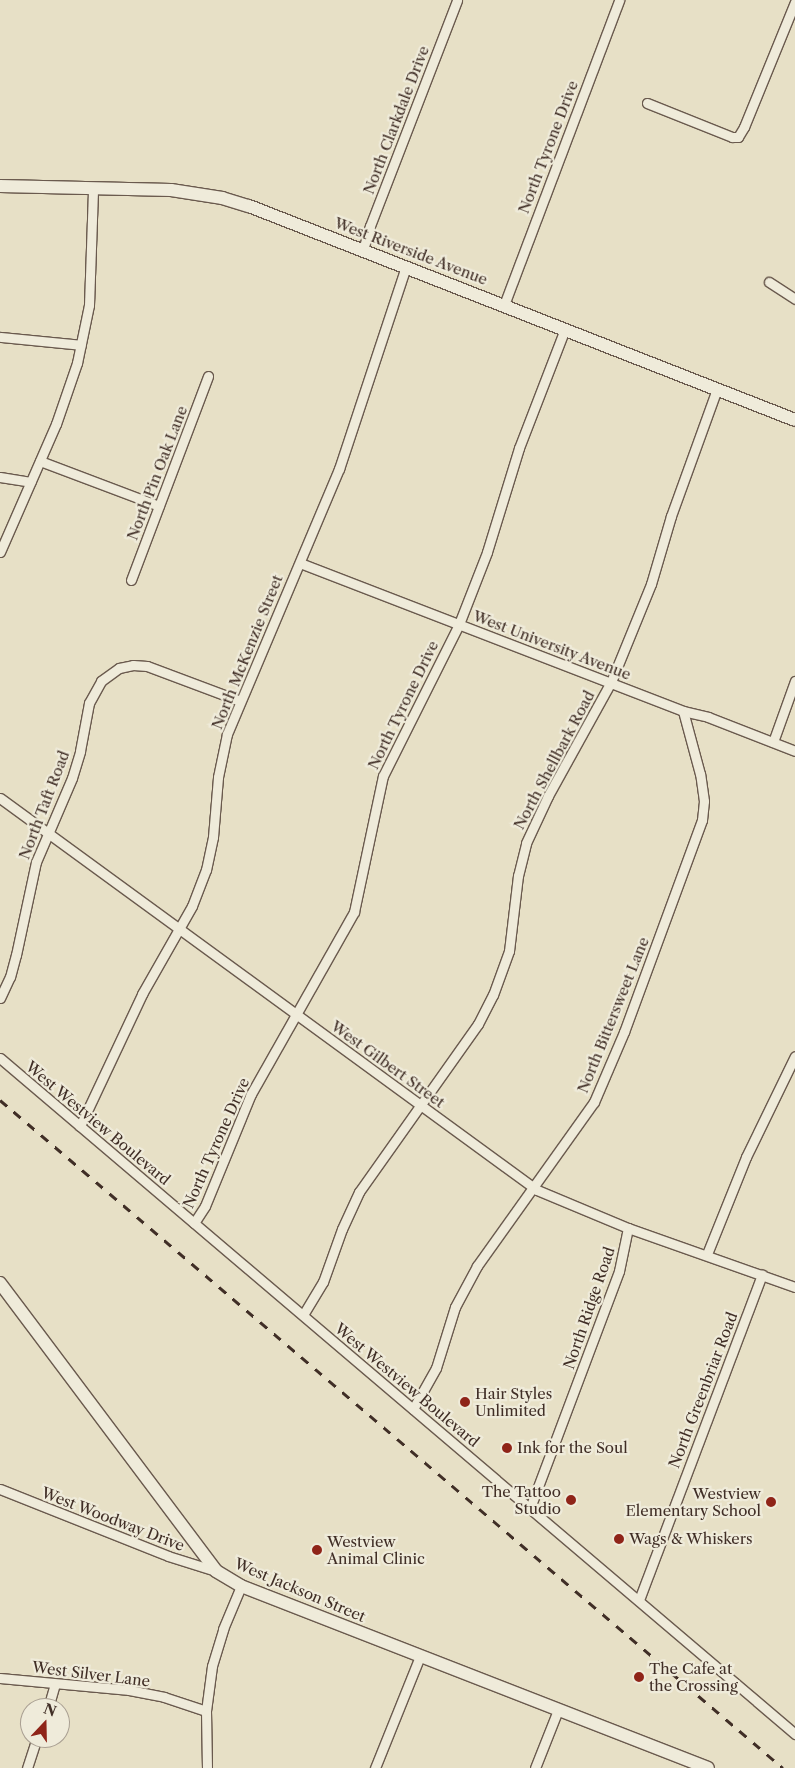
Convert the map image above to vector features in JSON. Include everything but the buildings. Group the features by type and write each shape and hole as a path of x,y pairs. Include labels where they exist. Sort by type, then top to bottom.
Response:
{"main road":[{"name":"West Riverside Avenue","path":"0,186 171,190 222,198 363,250 795,420"},
{"name":"West Jackson Street","path":"0,1283 216,1572 241,1586 708,1768"}],"street":[{"name":"North Clarkdale Drive","path":"363,250 370,226 457,0"},
{"name":"North Tyrone Drive","path":"504,305 619,0"},
{"path":"647,103 738,137 744,127 795,2"},
{"path":"0,552 32,482 71,381 81,346 89,305 93,188"},
{"name":"North McKenzie Street","path":"80,1126 142,994 192,906 210,855 223,752 240,700 339,469 406,267"},
{"path":"769,282 795,299"},
{"name":"North Tyrone Drive","path":"194,1223 205,1206 251,1094 354,912 383,776 459,624 487,552 519,448 565,329"},
{"path":"0,337 81,346"},
{"name":"North Pin Oak Lane","path":"131,580 208,376"},
{"name":"North Shellbark Road","path":"302,1315 323,1282 342,1229 359,1192 478,1024 493,995 509,951 518,876 529,833 611,682 651,584 683,481 717,389"},
{"path":"40,461 159,506"},
{"path":"0,476 32,482"},
{"name":"West University Avenue","path":"300,563 683,711 708,717 795,751"},
{"name":"North Taft Road","path":"0,998 10,977 16,955 29,887 36,862 72,778 92,695 106,676 126,666 147,666 240,700"},
{"path":"773,742 795,681"},
{"name":"North Bittersweet Lane","path":"413,1409 436,1368 448,1327 461,1294 477,1266 594,1102 624,1032 700,828 704,801 700,774 683,711"},
{"name":"West Gilbert Street","path":"0,798 532,1187 547,1196 628,1228 707,1254 795,1287"},
{"path":"707,1254 746,1158 795,1056"},
{"name":"West Westview Boulevard","path":"0,1058 795,1734"},
{"name":"North Ridge Road","path":"530,1508 619,1271 628,1228"},
{"name":"North Greenbriar Road","path":"638,1600 762,1274"},
{"name":"West Woodway Drive","path":"0,1489 168,1556 216,1572"},
{"path":"207,1768 206,1711 216,1650 241,1586"},
{"path":"376,1768 420,1656"},
{"name":"West Silver Lane","path":"0,1678 129,1690 164,1697 206,1711"},
{"path":"51,1698 55,1684"},
{"path":"535,1768 558,1710"},
{"path":"27,1768 34,1748"}],"railway":[{"path":"0,1100 783,1768"}],"place":[{"name":"Hair Styles Unlimited","path":"465,1402"},
{"name":"Ink for the Soul","path":"507,1448"},
{"name":"The Tattoo Studio","path":"571,1500"},
{"name":"Westview Elementary School","path":"771,1502"},
{"name":"Wags & Whiskers","path":"619,1539"},
{"name":"Westview Animal Clinic","path":"317,1550"},
{"name":"The Cafe at the Crossing","path":"639,1677"}]}
